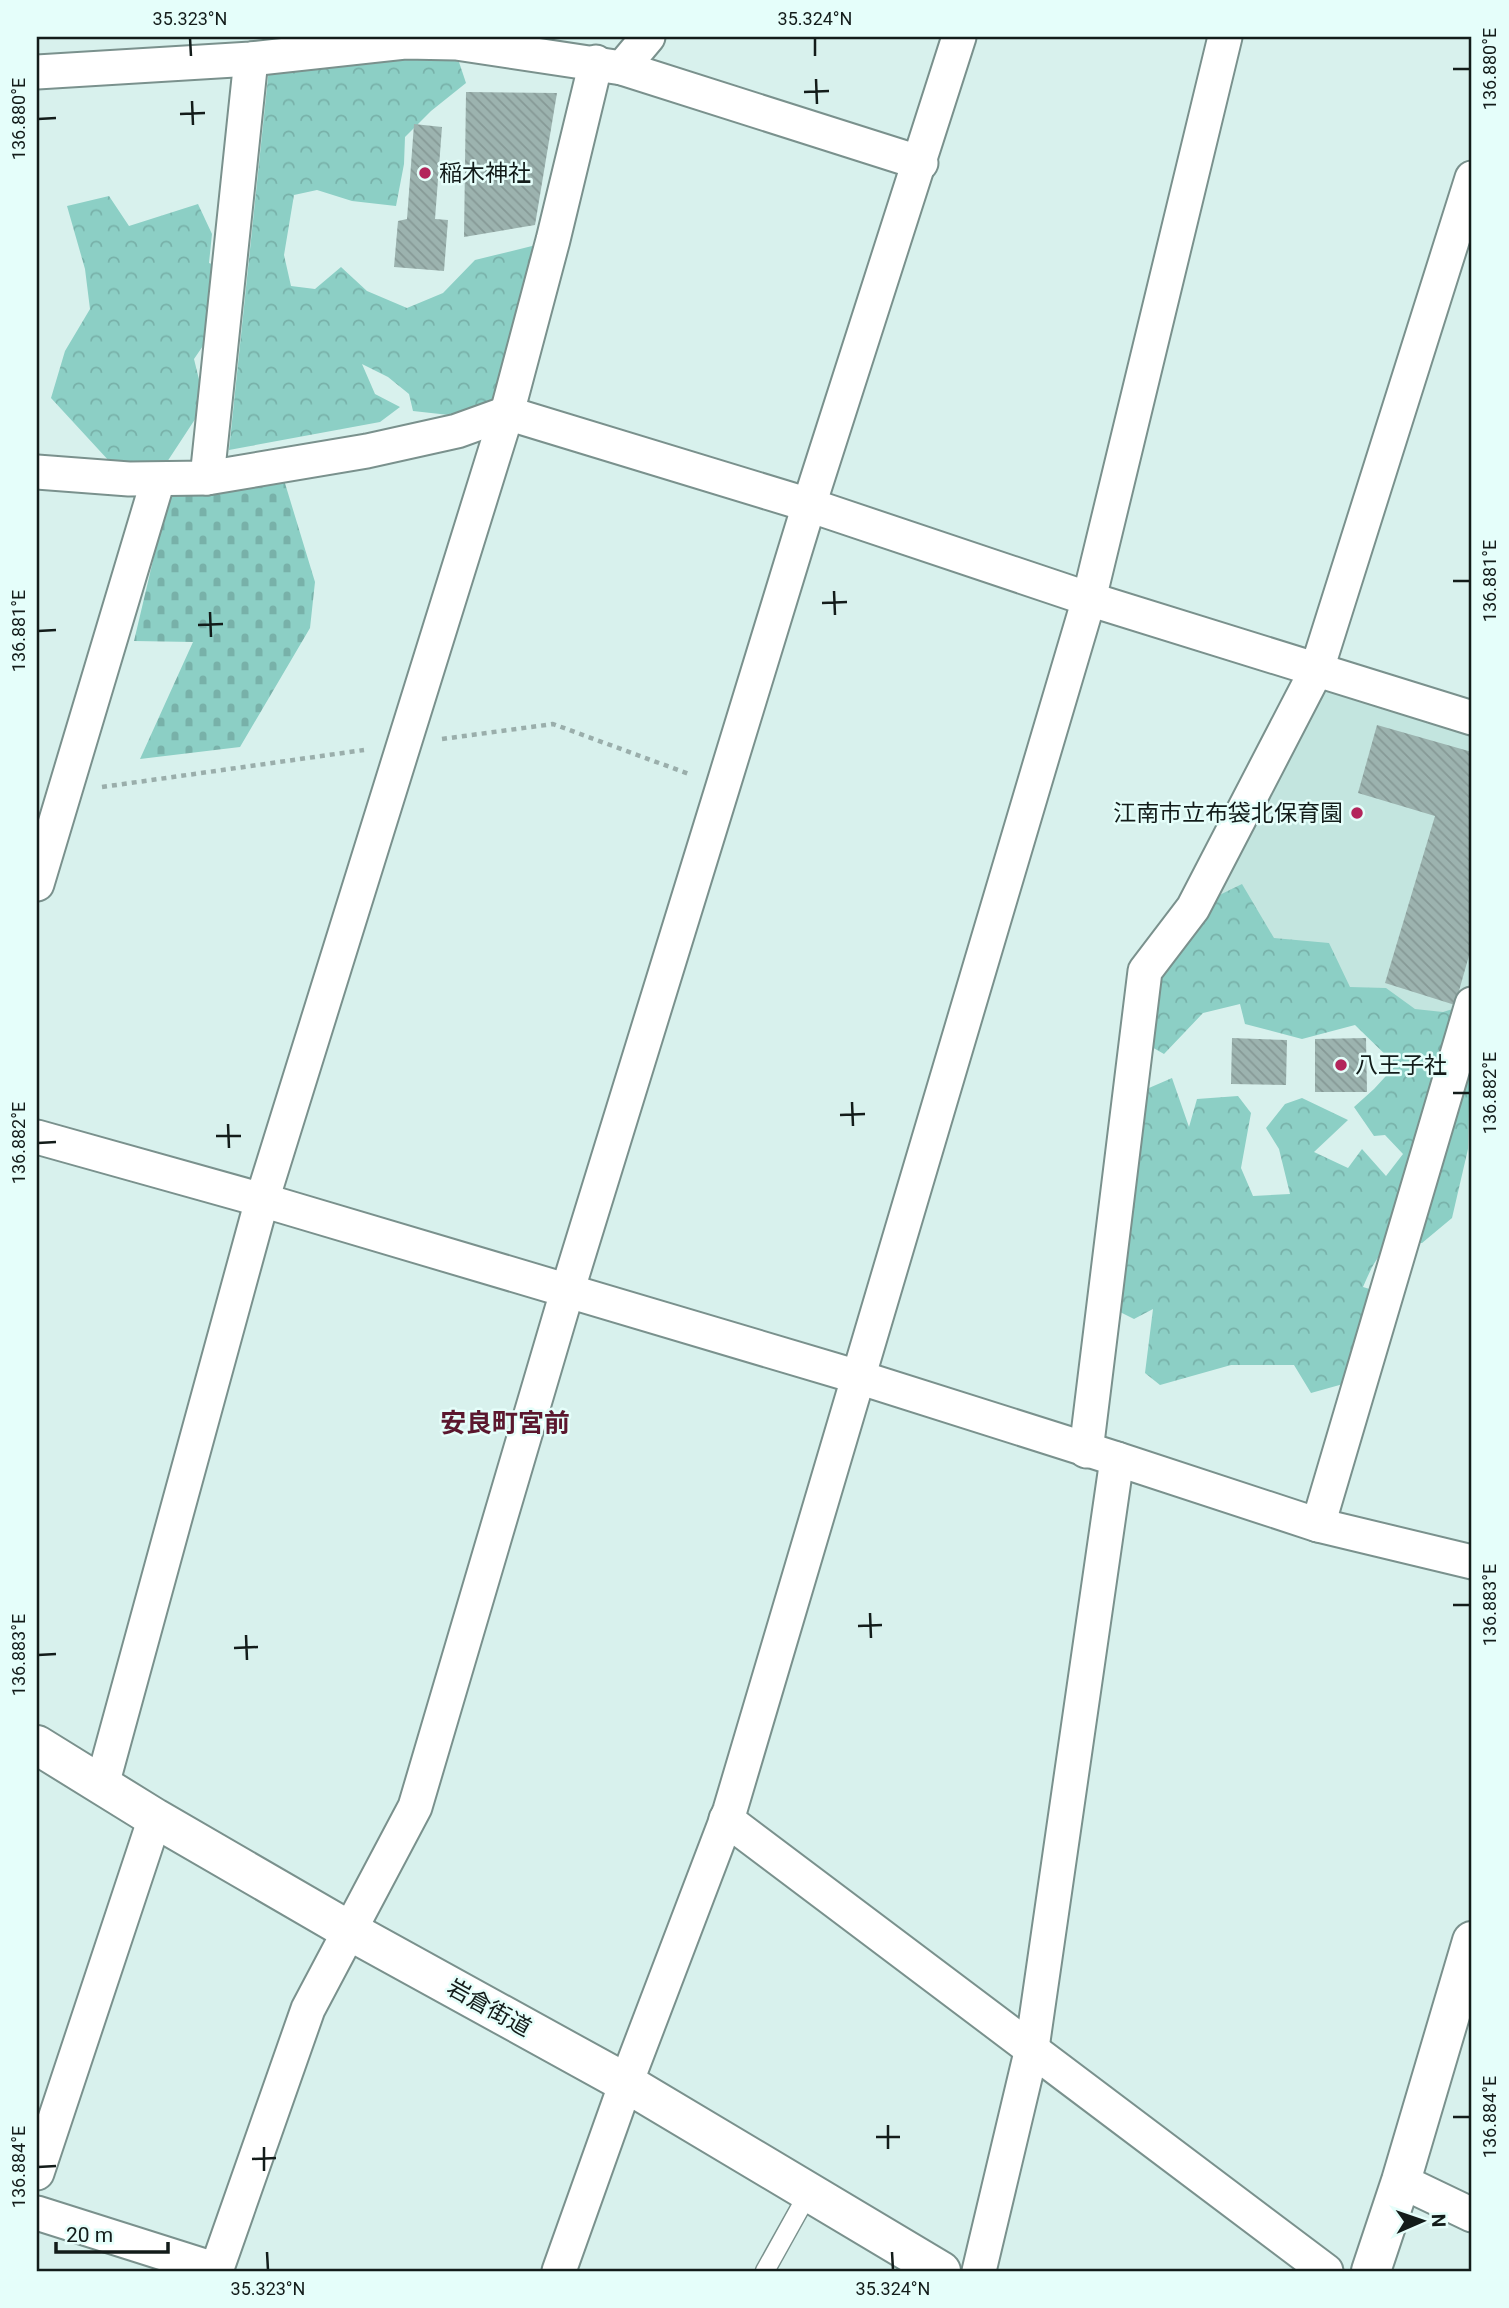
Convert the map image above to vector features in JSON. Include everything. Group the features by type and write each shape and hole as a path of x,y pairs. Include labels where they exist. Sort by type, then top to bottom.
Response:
{"street":[{"path":"102,1785 262,1200 507,413 553,240 609,65 648,37"},
{"path":"37,2213 216,2271 307,2009 415,1807 567,1292 809,505 960,37"},
{"path":"559,2271 626,2083 726,1819 858,1377 1089,598 1225,37"},
{"path":"37,72 251,59 405,39 456,43 609,65 921,163"},
{"path":"207,478 251,59"},
{"path":"979,2271 1032,2048 1102,1455 1145,971 1193,908 1317,669 1472,177"},
{"path":"37,472 158,480 207,478 368,451 457,431 507,413 809,505 1089,598 1472,718"},
{"path":"37,884 158,480"},
{"path":"1318,1525 1472,1004"},
{"path":"37,1137 262,1200 858,1377 1318,1525 1472,1562"},
{"name":"岩倉街道","path":"37,1745 155,1818 350,1931 626,2083 941,2271"},
{"path":"37,2174 155,1818"},
{"path":"726,1819 1326,2271"},
{"path":"1371,2271 1401,2181 1472,1941"},
{"path":"1401,2181 1472,2215"}],"lane":[{"path":"765,2271 809,2192"}],"shaded area":[{"name":"江南市立布袋北保育園","path":"1317,669 1472,718 1472,1006 1464,1033 1168,941"}],"green space":[{"path":"416,50 459,62 466,83 431,111 405,137 404,164 396,206 352,201 317,190 294,195 284,255 291,286 315,289 341,267 367,291 407,308 443,293 475,260 536,245 503,401 449,415 413,411 409,394 388,377 362,364 375,394 400,407 380,422 229,450 269,68"},
{"path":"109,196 129,226 198,204 212,234 209,263 236,273 207,340 194,359 205,404 167,462 110,462 51,398 65,351 90,309 85,269 67,206"},
{"path":"284,480 315,582 310,628 240,747 140,759 193,642 134,641 168,497"},
{"path":"1242,884 1274,938 1329,943 1350,987 1386,988 1415,1009 1443,1012 1472,1003 1468,1149 1452,1218 1422,1243 1398,1245 1383,1252 1378,1258 1363,1287 1386,1294 1361,1379 1311,1393 1294,1365 1231,1365 1160,1385 1145,1373 1153,1309 1134,1319 1104,1304 1142,1091 1172,1078 1189,1127 1197,1099 1238,1096 1251,1113 1241,1168 1253,1196 1290,1194 1279,1149 1266,1128 1285,1104 1302,1098 1348,1120 1314,1152 1348,1168 1362,1149 1386,1176 1403,1154 1385,1135 1374,1136 1354,1107 1396,1065 1355,1025 1302,1039 1245,1024 1240,1004 1203,1013 1164,1054 1143,1042 1156,982 1193,908"}],"building":[{"path":"466,92 557,93 535,225 464,237"},
{"name":"稲木神社","path":"414,124 442,127 435,219 448,220 444,271 394,267 398,221 407,219"},
{"path":"1377,725 1472,752 1472,945 1455,1005 1385,983 1435,816 1358,793"},
{"path":"1232,1038 1287,1040 1286,1085 1231,1084"},
{"name":"八王子社","path":"1366,1038 1367,1092 1315,1092 1315,1039"}],"place":[{"name":"稲木神社","path":"425,173"},
{"name":"江南市立布袋北保育園","path":"1357,813"},
{"name":"八王子社","path":"1341,1065"}],"district":[{"name":"安良町宮前","path":"505,1423"}]}
